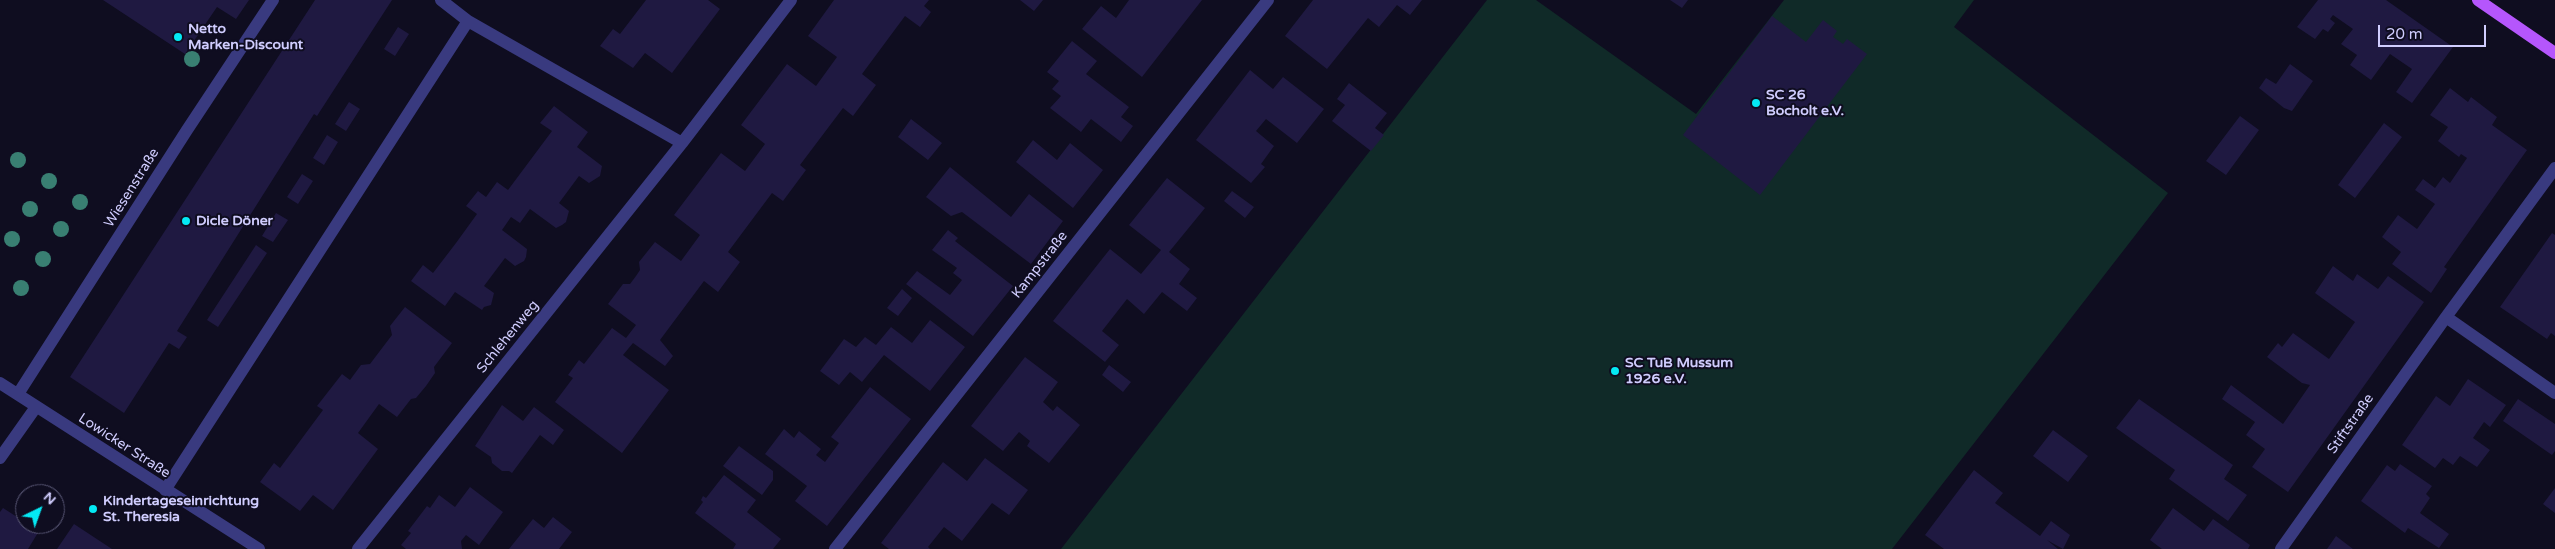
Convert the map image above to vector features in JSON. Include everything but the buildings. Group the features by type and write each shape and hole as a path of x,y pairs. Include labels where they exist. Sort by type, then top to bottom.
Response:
{"main road":[{"path":"2478,0 2555,53"}],"street":[{"name":"Wiesenstraße","path":"18,394 186,130 273,0"},
{"path":"441,0 468,21 682,143"},
{"name":"Schlehenweg","path":"358,549 682,143 791,0"},
{"name":"Kampstraße","path":"835,549 1268,0"},
{"path":"165,490 468,21"},
{"name":"Stiftstraße","path":"2281,549 2555,168"},
{"path":"2446,317 2555,394"},
{"name":"Lowicker Straße","path":"0,382 36,407 259,549"},
{"path":"0,458 36,407"}],"green space":[{"name":"SC TuB Mussum 1926 e.V.","path":"1487,0 1536,0 1696,114 1784,0 1974,0 1954,27 2168,193 1892,549 1061,549"}],"place":[{"name":"Netto Marken-Discount","path":"178,37"},
{"name":"SC 26 Bocholt e.V.","path":"1756,103"},
{"name":"Dicle Döner","path":"186,221"},
{"name":"SC TuB Mussum 1926 e.V.","path":"1615,371"},
{"name":"Kindertageseinrichtung St. Theresia","path":"93,509"}]}
